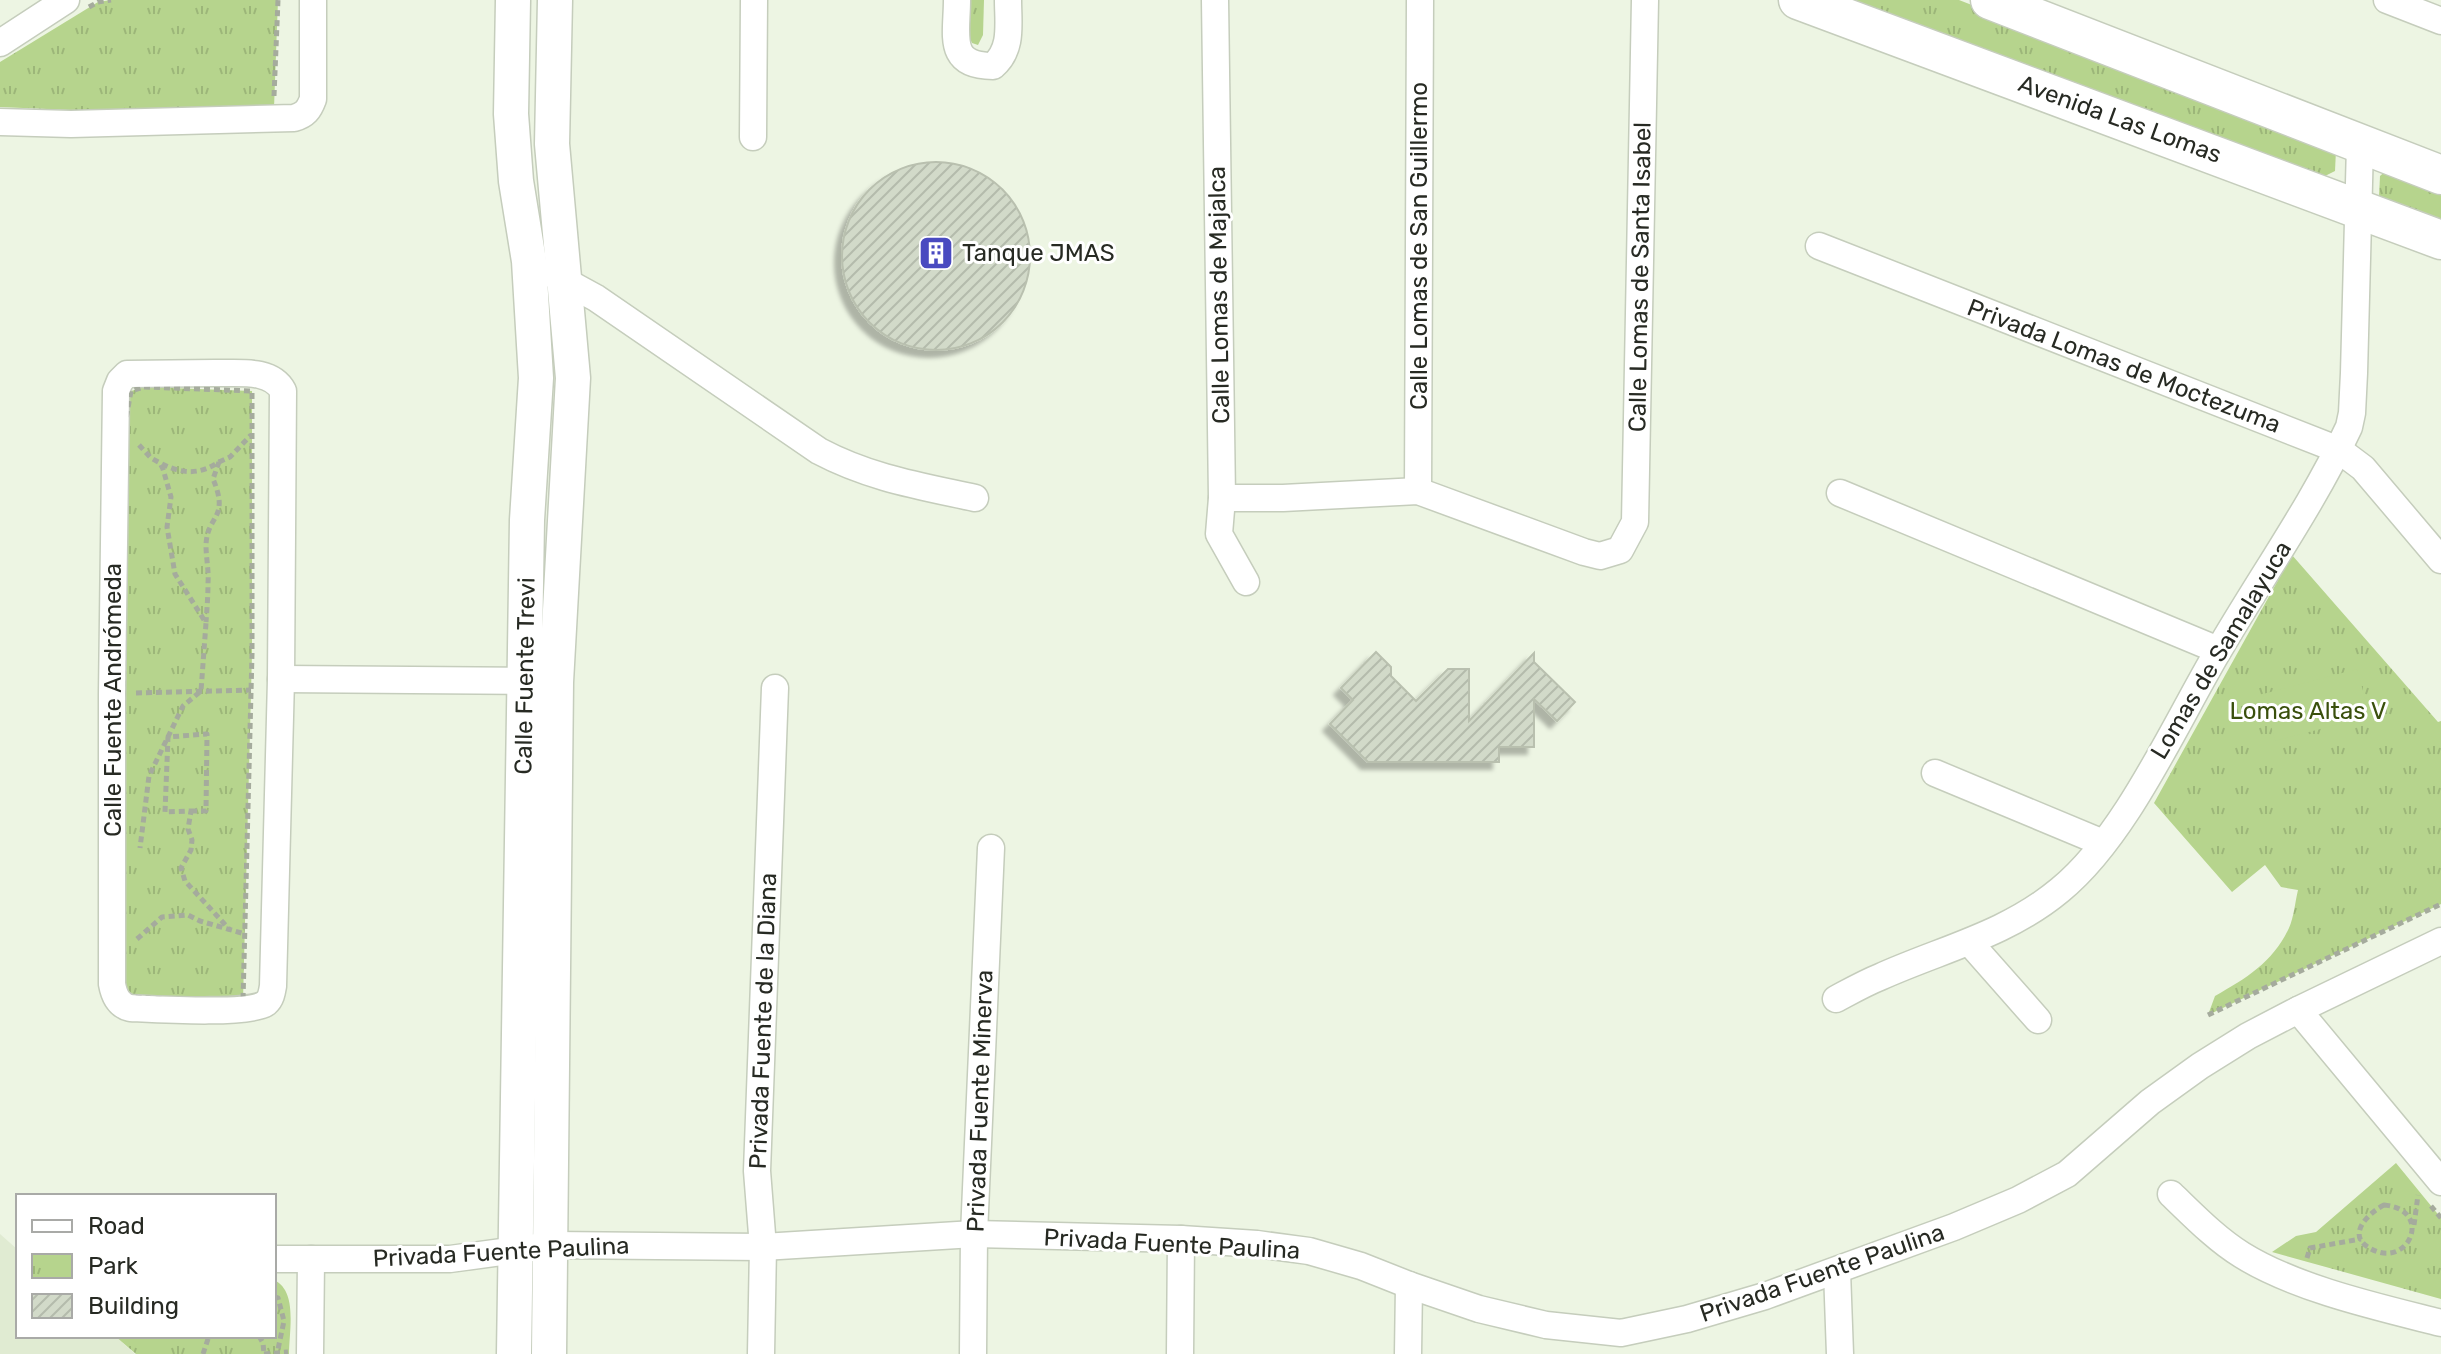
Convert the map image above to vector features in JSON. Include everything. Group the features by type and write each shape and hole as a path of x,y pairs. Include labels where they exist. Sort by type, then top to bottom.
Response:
{"main road":[{"name":"Avenida Las Lomas","path":"1798,0 2441,240"},
{"path":"1990,0 2441,175"}],"street":[{"path":"0,43 66,0"},
{"path":"0,122 71,124 302,116 313,99 313,0"},
{"name":"Calle Fuente Trevi","path":"513,0 511,114 516,181 529,261 536,378 527,520 541,681 552,1245 549,1354"},
{"name":"Calle Fuente Trevi","path":"514,1354 515,1249 541,681 573,378 552,144 555,0"},
{"path":"753,137 754,0"},
{"path":"957,0 957,48 967,62 975,66 993,66 1004,54 1008,41 1008,0"},
{"name":"Calle Lomas de Majalca","path":"1215,0 1222,498 1219,534 1246,582"},
{"name":"Calle Lomas de San Guillermo","path":"1418,491 1420,0"},
{"name":"Calle Lomas de Santa Isabel","path":"1418,491 1600,556 1620,550 1635,522 1645,0"},
{"path":"2390,1 2441,21"},
{"name":"Lomas de Samalayuca","path":"1836,999 1880,976 1970,943 2024,916 2060,891 2082,869 2132,802 2218,650 2339,450 2349,427 2352,413 2360,145"},
{"name":"Privada Lomas de Moctezuma","path":"1819,246 2339,450 2363,468 2441,560"},
{"path":"529,261 596,298 831,457 861,471 975,498"},
{"name":"Calle Fuente Andrómeda","path":"127,374 252,374 272,379 281,386 284,441 281,679 273,986 270,998 260,1006 227,1010 125,1007 114,994 112,984 112,695 116,391 127,374"},
{"path":"1222,498 1418,491"},
{"path":"1840,493 2218,650"},
{"path":"281,679 541,681"},
{"name":"Privada Fuente de la Diana","path":"761,1354 763,1247 757,1171 775,688"},
{"path":"1935,773 2103,843"},
{"name":"Privada Fuente Minerva","path":"973,1354 974,1234 991,848"},
{"name":"Privada Fuente Paulina","path":"276,1259 450,1259 552,1245 763,1247 974,1234 1181,1239 1309,1251 1361,1266 1479,1309 1620,1344 1837,1271 2005,1206 2067,1174 2150,1102 2248,1036 2441,941"},
{"path":"1970,943 2038,1020"},
{"path":"2298,1010 2441,1182"},
{"path":"2171,1194 2229,1246 2264,1266 2318,1288 2441,1323"},
{"path":"1180,1354 1181,1239"},
{"path":"299,1353 311,1259"},
{"path":"1837,1271 1840,1354"},
{"path":"1408,1354 1409,1285"}],"path":[{"path":"144,387 252,391 251,690 243,1000 231,1005 121,996 125,425 131,391 144,387"},
{"path":"125,425 131,436"},
{"path":"136,442 151,458 184,473 207,470 230,457 252,433"},
{"path":"138,859 149,776 183,706 201,691 208,582 206,541 220,506 213,479 219,462"},
{"path":"160,463 171,497 167,527 175,574 206,623"},
{"path":"122,693 251,690"},
{"path":"207,734 206,811 165,812 168,737 207,734"},
{"path":"191,811 188,829 192,840 191,850 181,868 185,881 230,930"},
{"path":"121,886 128,883"},
{"path":"2208,1015 2441,904"},
{"path":"135,941 162,917 188,915 245,934"},
{"path":"121,958 128,950"},
{"path":"2413,1230 2406,1214 2384,1205 2362,1222 2361,1239 2372,1250 2388,1253 2399,1251 2408,1244 2413,1230 2418,1190 2441,1218"},
{"path":"2307,1262 2310,1248 2361,1239"},
{"path":"276,1298 284,1321 277,1354"},
{"path":"264,1354 299,1353"}],"shaded area":[{"path":"0,1234 16,1248 16,1338 117,1338 135,1354 0,1354"}],"green space":[{"path":"278,0 274,108 254,118 0,107 0,62 98,2"},
{"path":"968,0 984,0 983,35 978,45 972,43 968,35"},
{"path":"1850,0 1959,0 2326,143 2336,150 2335,171 2325,176 2294,167"},
{"path":"2388,169 2441,187 2441,224 2385,202 2379,196 2380,176"},
{"path":"144,387 252,391 252,654 243,1000 121,996 124,430 131,391"},
{"name":"Lomas Altas V","path":"2292,555 2438,722 2441,721 2441,904 2208,1015 2215,996 2248,976 2267,960 2283,940 2291,924 2298,890 2281,887 2265,865 2232,892 2154,803"},
{"path":"2357,669 2370,716 2275,741 2263,694"},
{"path":"2396,1163 2441,1218 2441,1299 2272,1252 2296,1236 2316,1232"},
{"path":"276,1281 286,1293 291,1323 289,1354 136,1354 117,1338 276,1338"}],"building":[{"name":"Tanque JMAS","path":"936,162 972,169 1002,190 1023,220 1030,256 1023,292 1002,322 972,343 936,350 900,343 870,322 849,292 842,256 849,220 870,190 900,169"},
{"path":"1376,652 1391,667 1391,676 1416,701 1448,669 1469,669 1469,721 1534,653 1534,662 1575,702 1557,721 1534,699 1534,747 1499,747 1499,762 1368,762 1330,724 1353,700 1341,688"}],"place":[{"name":"Tanque JMAS","path":"936,253"}]}
